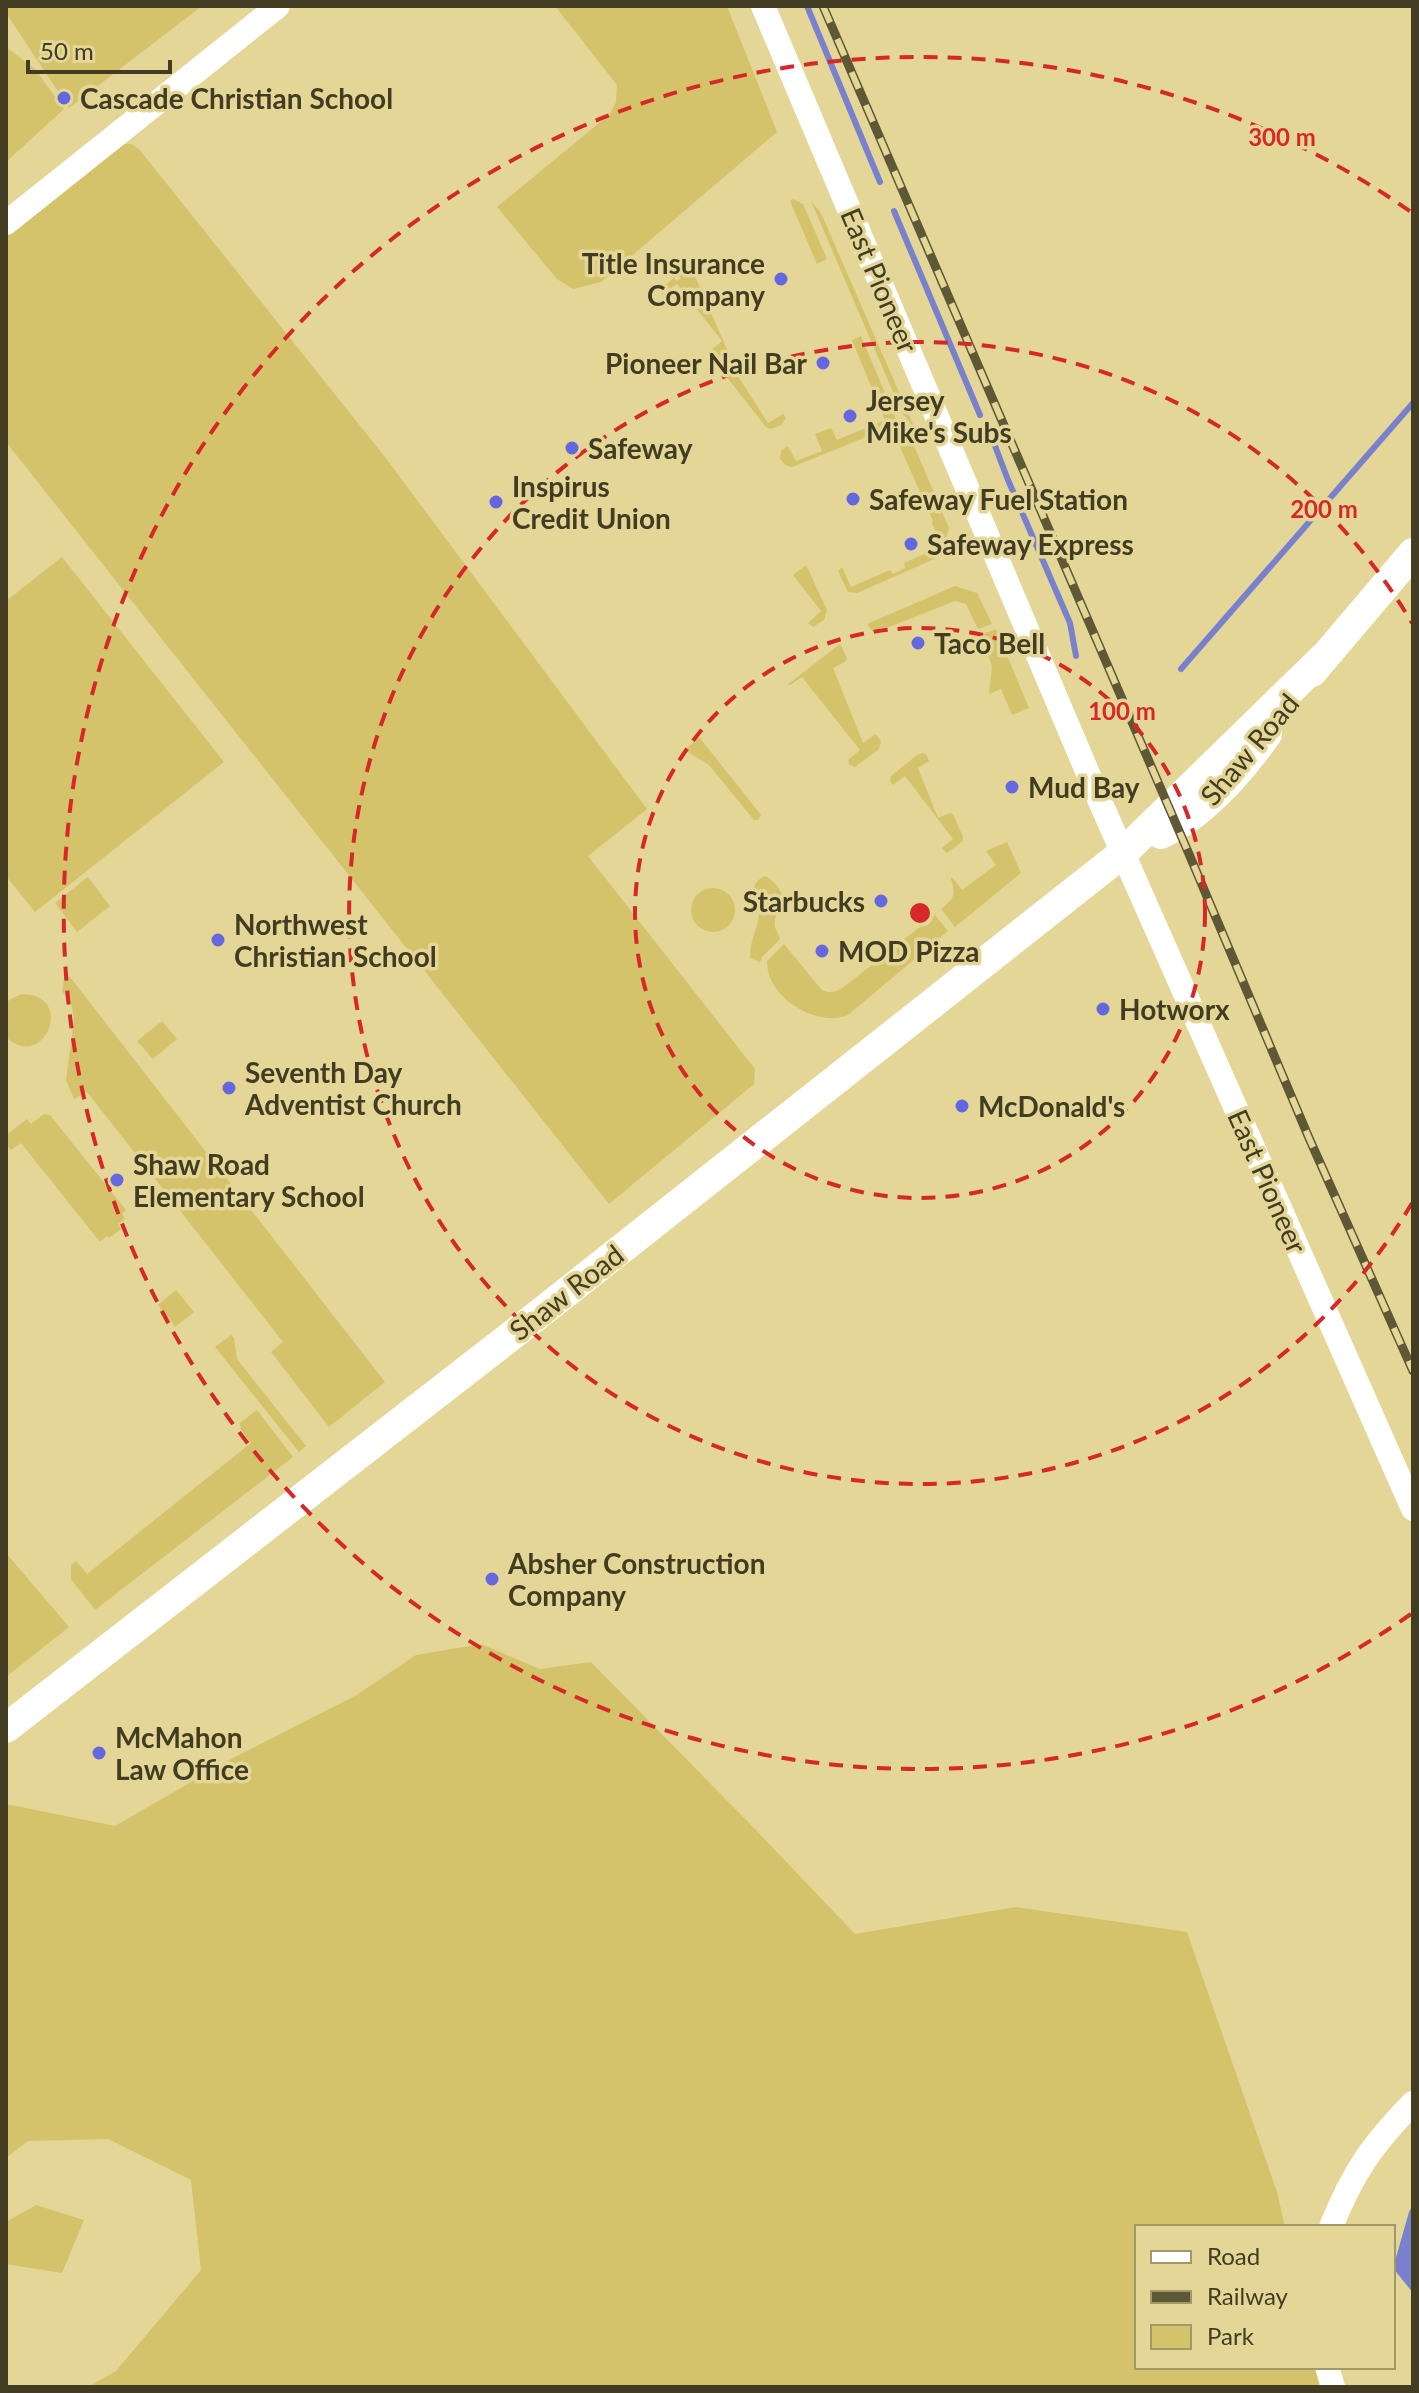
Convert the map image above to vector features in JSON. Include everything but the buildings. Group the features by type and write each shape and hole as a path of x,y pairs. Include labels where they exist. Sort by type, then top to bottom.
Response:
{"main road":[{"name":"Shaw Road","path":"6,1728 721,1171 1123,853 1177,827 1223,787 1324,657 1413,553"}],"street":[{"path":"6,223 278,6"},
{"name":"East Pioneer","path":"763,6 1123,853 1413,1509"},
{"path":"1332,2225 1354,2175 1370,2149 1413,2103"}],"green space":[{"path":"6,6 202,6 69,108 6,13"},
{"path":"555,6 727,6 777,132 601,282 573,289 557,279 497,207 610,114 616,102 617,85"},
{"path":"6,47 35,69 64,109 6,162"},
{"path":"122,144 131,144 139,149 385,457 647,809 588,856 755,1069 754,1084 609,1204 6,442 6,235"},
{"path":"793,199 803,204 827,259 817,264 790,201"},
{"path":"811,201 821,213 915,429 902,413"},
{"path":"690,265 733,363 749,357 753,367 738,376 768,423 783,414 786,418 781,425 771,429 766,427 708,353 722,341 677,284 662,295 659,290 674,278 677,281 681,278 678,274"},
{"path":"861,336 896,419 909,434 949,528 945,542 938,539 896,438 899,437 891,427 792,467 785,465 780,458 781,451 788,446 796,461 822,451 815,434 831,428 837,440 885,420 852,340"},
{"path":"935,549 939,557 857,593 848,592 838,571 842,567 851,587 890,570 893,574 905,568 904,563"},
{"path":"62,557 224,762 35,912 6,876 6,601"},
{"path":"806,565 827,610 824,620 813,627 808,623 821,611 793,575"},
{"path":"955,586 977,593 992,624 978,629 966,604 955,601 874,633 867,624"},
{"path":"996,629 1029,708 1012,715 1001,689 989,694 992,666 980,635"},
{"path":"840,644 847,658 833,668 863,743 876,734 881,741 879,749 855,767 848,760 860,750 802,677 787,685"},
{"path":"699,737 761,815 758,820 754,820 709,765 685,750"},
{"path":"922,753 929,761 918,768 938,818 953,814 963,837 963,841 947,853 942,848 953,839 905,776 893,785 890,781 891,776"},
{"path":"1007,842 1021,873 955,927 941,909 953,896 952,877 962,890 996,865 986,851"},
{"path":"765,876 782,894 775,923 780,939 760,962 750,958 750,951 759,915 755,884"},
{"path":"88,877 110,906 77,932 55,903"},
{"path":"713,888 729,894 735,910 729,926 713,932 697,926 691,910 697,894"},
{"path":"935,915 948,931 848,1015 835,1018 808,1013 784,997 769,974 767,961 784,944 821,989 836,991"},
{"path":"66,977 70,977 385,1382 329,1427 271,1352 283,1342 87,1092 74,1099 66,1080 74,1020 72,1006 62,991"},
{"path":"21,994 38,997 48,1006 51,1017 49,1029 42,1039 32,1045 20,1045 6,1037 6,1002"},
{"path":"162,1021 177,1039 153,1059 137,1041"},
{"path":"44,1114 50,1115 126,1210 122,1214 125,1219 118,1224 121,1229 109,1238 107,1236 100,1242 21,1143 11,1150 6,1144 6,1135 27,1119 31,1124"},
{"path":"176,1290 194,1312 175,1327 158,1305"},
{"path":"231,1335 237,1359 306,1446 299,1452 215,1347"},
{"path":"257,1410 293,1457 95,1610 71,1579 71,1565 76,1561 87,1574 251,1443 241,1430 240,1423"},
{"path":"6,1553 69,1627 6,1677"},
{"path":"481,1644 540,1669 591,1662 855,1934 1016,1907 1187,1932 1277,2192 1285,2225 1135,2225 1135,2369 1316,2369 1320,2387 88,2387 116,2371 201,2270 191,2180 108,2139 28,2141 6,2158 6,1804 115,1826 231,1759 355,1696 416,1655"},
{"path":"36,2205 84,2220 62,2273 6,2264 6,2222"}],"water":[{"path":"1413,2205 1413,2293 1395,2270"}],"waterway":[{"path":"807,6 880,182"},
{"path":"894,211 980,415"},
{"path":"1181,669 1413,403"},
{"path":"992,438 1070,623 1076,656"}],"railway":[{"path":"823,6 1309,1138 1413,1371"}],"place":[{"name":"Cascade Christian School","path":"64,98"},
{"name":"Title Insurance Company","path":"781,279"},
{"name":"Pioneer Nail Bar","path":"823,363"},
{"name":"Jersey Mike's Subs","path":"850,416"},
{"name":"Safeway","path":"572,448"},
{"name":"Safeway Fuel Station","path":"853,499"},
{"name":"Inspirus Credit Union","path":"496,502"},
{"name":"Safeway Express","path":"911,544"},
{"name":"Taco Bell","path":"918,643"},
{"name":"Mud Bay","path":"1012,787"},
{"name":"Starbucks","path":"881,901"},
{"name":"Northwest Christian School","path":"218,940"},
{"name":"MOD Pizza","path":"822,951"},
{"name":"Hotworx","path":"1103,1009"},
{"name":"Seventh Day Adventist Church","path":"229,1088"},
{"name":"McDonald's","path":"962,1106"},
{"name":"Shaw Road Elementary School","path":"117,1180"},
{"name":"Absher Construction Company","path":"492,1579"},
{"name":"McMahon Law Office","path":"99,1753"}]}
